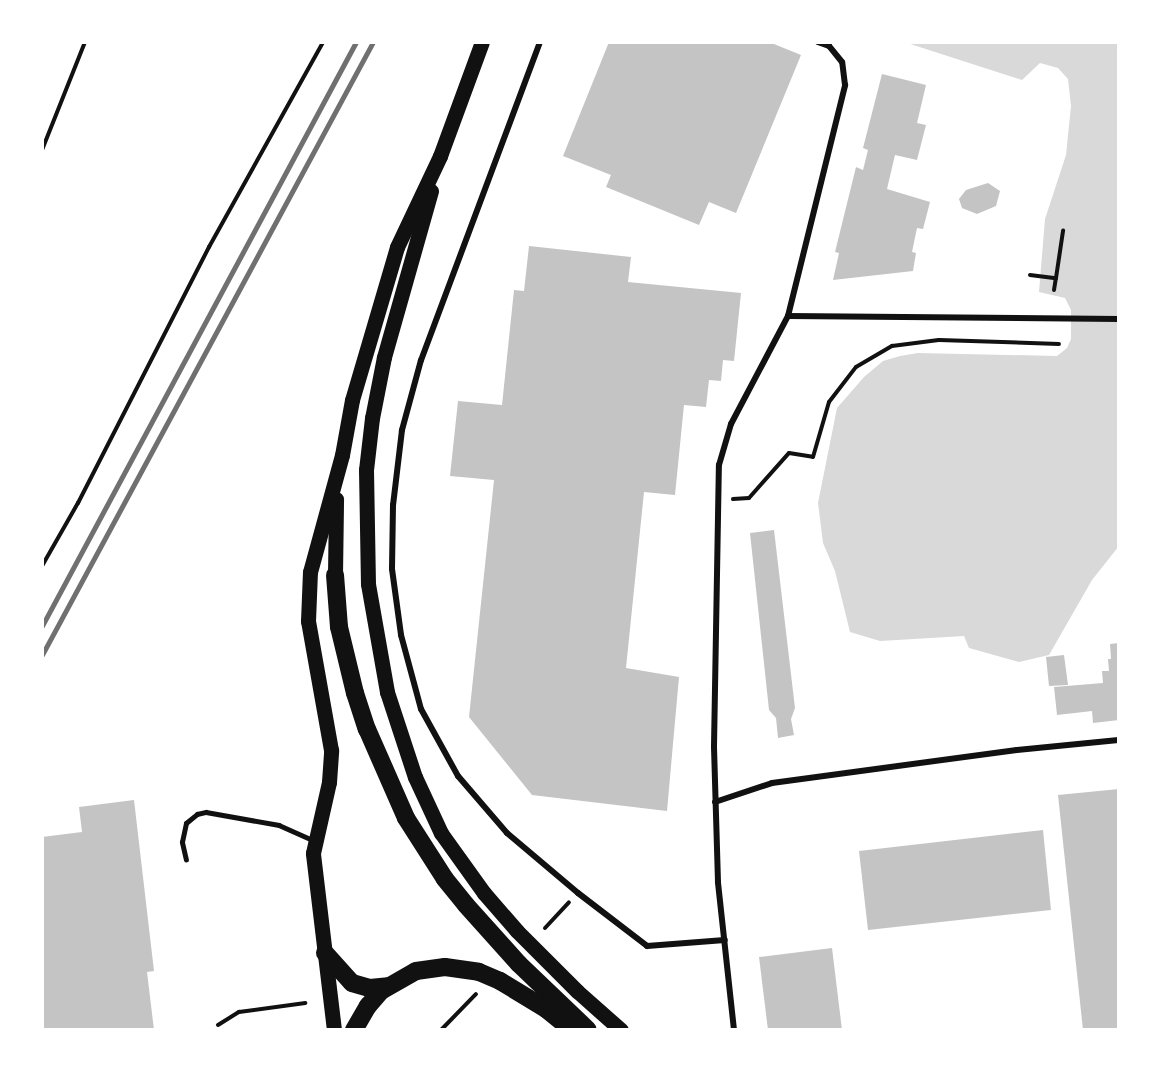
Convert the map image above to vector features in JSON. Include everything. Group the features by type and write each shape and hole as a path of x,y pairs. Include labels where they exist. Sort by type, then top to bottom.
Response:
{"highway":[{"path":"334,575 339,627 355,693 367,729 406,818 445,879 466,905 519,964 588,1030"},
{"path":"325,953 352,983 370,988 388,986"},
{"path":"354,1030 368,1006 388,986 416,972 431,968 462,968 479,972 520,992 572,1030"}],"main road":[{"path":"482,42 440,156 384,357 372,418 366,470 365,534 368,584 384,681 415,777 441,833 484,893 518,931 568,983 621,1030"},
{"path":"334,575 336,497 352,400 396,247 440,156"},
{"path":"334,1030 314,866 315,842 330,782 330,731 312,650 307,598 310,572 342,455"}],"street":[{"path":"540,42 421,360 402,430 393,505 392,569 401,635 421,709 458,776 507,833 578,893 647,946 724,940"},
{"path":"734,1030 718,882 714,746 719,465 731,424 788,316 844,85 842,62 829,46 818,42"},
{"path":"788,316 1119,319"},
{"path":"716,802 772,783 1017,750 1119,740"}],"lane":[{"path":"186,860 182,842 186,823 197,814 206,812 279,825 315,842"}],"path":[{"path":"42,150 85,42"},
{"path":"42,566 78,503 209,247 323,42"},
{"path":"1054,290 1063,231"},
{"path":"1030,275 1056,278"},
{"path":"717,501 749,498 789,453 813,457 829,402 856,368 892,346 949,340 1059,344"},
{"path":"545,928 578,893"},
{"path":"441,1030 484,987"},
{"path":"218,1024 239,1012 305,1003"}],"shaded area":[{"path":"904,42 1119,42 1119,295 1117,300 1119,314 1119,546 1092,580 1049,655 1019,662 969,648 964,636 880,641 850,632 835,571 823,543 818,503 837,408 864,377 883,361 918,353 1057,356 1067,348 1071,339 1071,310 1065,298 1039,292 1045,219 1066,155 1071,106 1068,79 1058,68 1040,63 1022,80"}],"building":[{"path":"609,42 769,42 801,55 736,213 709,202 699,225 606,187 611,175 563,156"},
{"path":"882,74 926,85 917,123 926,125 917,160 895,155 887,189 930,202 923,229 917,228 912,252 916,253 913,271 833,280 839,253 835,252 856,167 863,170 868,150 863,148"},
{"path":"988,183 1000,191 996,206 977,214 962,208 959,199 966,190"},
{"path":"529,246 631,257 628,282 741,293 734,361 723,360 721,381 709,380 706,407 684,405 675,495 644,492 626,668 679,677 667,811 532,795 469,717 494,480 450,476 458,401 502,405 514,290 524,291"},
{"path":"774,530 795,708 791,719 794,735 778,738 776,718 769,710 750,533"},
{"path":"1119,643 1119,720 1093,723 1092,711 1057,715 1054,687 1103,683 1102,671 1109,671 1110,644"},
{"path":"1064,655 1068,685 1049,686 1046,657"},
{"path":"1119,789 1119,1030 1083,1030 1058,795"},
{"path":"134,800 154,971 147,972 154,1030 42,1030 42,837 82,832 79,807"},
{"path":"1043,830 1051,910 868,930 859,851"},
{"path":"832,948 842,1030 768,1030 759,957"}],"railway":[{"path":"42,626 356,42"},
{"path":"42,655 373,42"}]}
